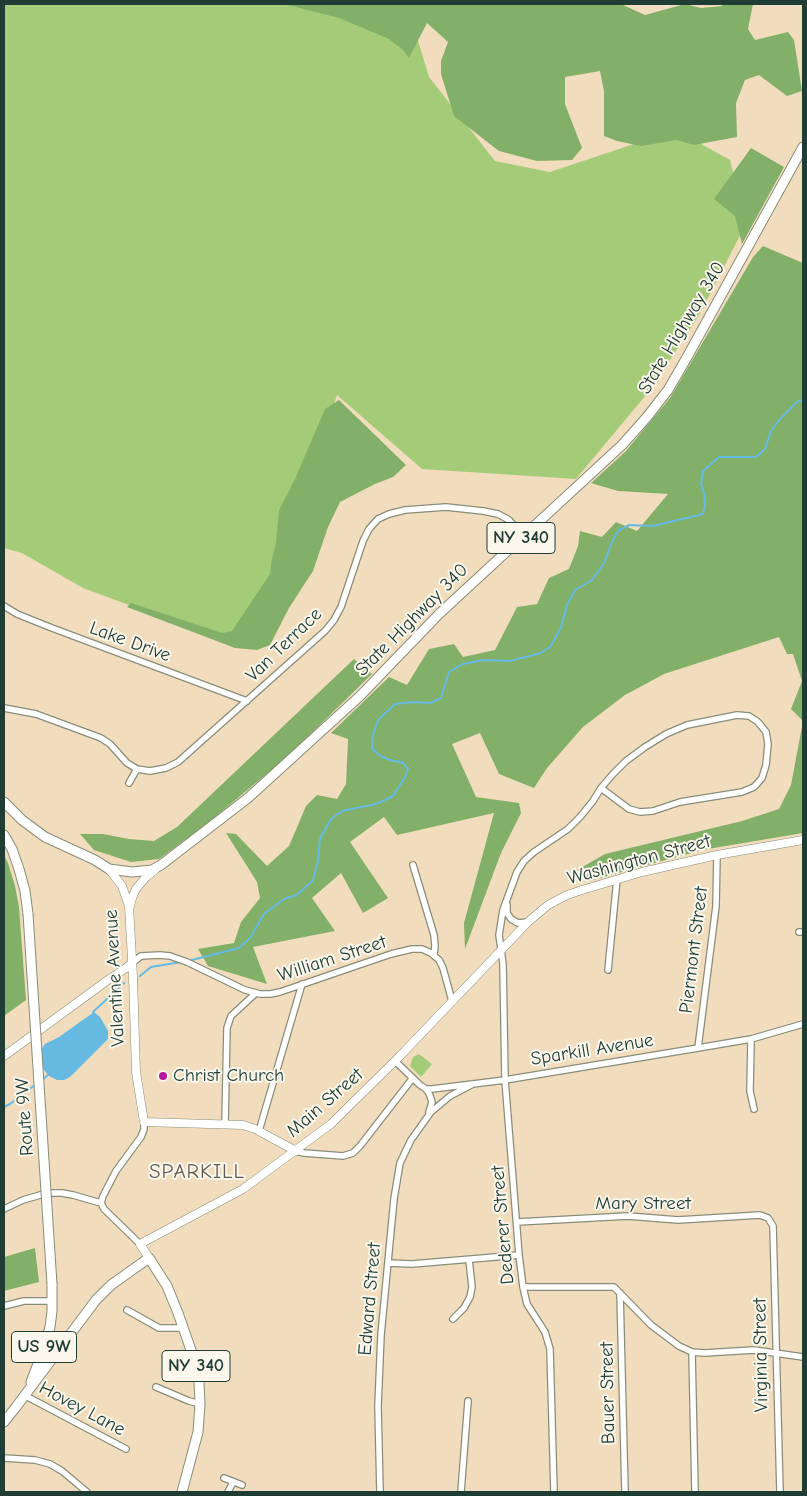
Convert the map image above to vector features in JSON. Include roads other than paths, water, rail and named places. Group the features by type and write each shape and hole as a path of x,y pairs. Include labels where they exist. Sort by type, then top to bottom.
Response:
{"main road":[{"name":"State Highway 340","path":"129,913 136,889 146,877 248,798 360,696 439,614 622,445 647,417 668,390 686,359 803,147"},
{"name":"Valentine Avenue","path":"4,802 22,820 39,833 95,860 109,869 118,879 124,890 129,913 136,1072 144,1122"},
{"name":"Route 9W","path":"4,835 12,849 19,869 28,914 53,1301 46,1342 24,1395"},
{"name":"Washington Street","path":"501,950 528,922 548,906 567,895 617,879 717,855 803,840"},
{"path":"109,869 120,872 136,872 152,870 161,865"},
{"name":"Main Street","path":"140,1244 243,1189 331,1124 395,1061 501,950"},
{"path":"4,1056 132,963"},
{"path":"144,1122 247,1126 296,1151"},
{"name":"NY 340","path":"140,1244 167,1286 184,1328 200,1387 196,1438 182,1492"},
{"path":"24,1395 96,1300 111,1285 149,1258"},
{"name":"US 9W","path":"4,1422 24,1395"}],"street":[{"name":"Van Terrace","path":"137,769 150,771 166,768 178,762 325,631 341,607 363,541 378,520 389,514 405,510 446,507 483,511 498,514 509,520 523,536"},
{"name":"Lake Drive","path":"4,606 17,614 52,628 247,701"},
{"path":"4,708 36,714 101,738 110,744 127,763 137,769 129,783"},
{"name":"Dederer Street","path":"554,1492 550,1349 545,1332 527,1304 519,1255 505,1080 503,964 499,935 506,900 517,872 524,862 534,852 568,829 580,818 602,788 626,761 645,747 666,734 687,725 736,714 749,716 758,722 766,732 768,744 766,765 762,778 754,787 742,792 680,802 652,811 640,812 628,809 602,788"},
{"name":"Piermont Street","path":"698,1048 716,906 717,855"},
{"path":"413,865 434,935 434,954 443,968 452,1001"},
{"path":"608,970 617,879"},
{"path":"506,900 511,919 518,923 528,922"},
{"name":"William Street","path":"132,963 141,956 170,956 194,965 240,988 256,993 273,994 403,951 419,949 427,950 434,954"},
{"path":"259,1131 302,984"},
{"path":"225,1124 227,1028 231,1016 256,993"},
{"name":"Sparkill Avenue","path":"426,1089 505,1080 751,1039 803,1024"},
{"path":"751,1039 750,1091 754,1109"},
{"path":"395,1061 429,1093 432,1102 427,1117"},
{"path":"296,1151 344,1156 353,1153 412,1079"},
{"name":"Edward Street","path":"380,1492 378,1406 381,1335 394,1199 400,1163 411,1140 427,1117 450,1096 473,1084"},
{"path":"140,1244 104,1209 101,1203 116,1171 142,1134 144,1122"},
{"path":"4,1209 23,1200 52,1193 73,1195 101,1203"},
{"name":"Mary Street","path":"517,1222 628,1216 678,1220 760,1215 768,1218"},
{"name":"Virginia Street","path":"768,1218 773,1226 780,1492"},
{"path":"388,1263 412,1264 519,1255"},
{"path":"453,1319 464,1308 470,1297 472,1288 469,1260"},
{"path":"523,1287 614,1287 652,1325 679,1346 692,1352 754,1350 803,1357"},
{"name":"Bauer Street","path":"620,1293 625,1492"},
{"path":"4,1306 24,1301 53,1301"},
{"path":"127,1310 159,1328 184,1328"},
{"path":"692,1352 695,1492"},
{"path":"156,1387 189,1402 200,1404"},
{"name":"Hovey Lane","path":"24,1395 126,1449"},
{"path":"461,1492 468,1400"},
{"path":"4,1458 35,1460 50,1464 62,1471 87,1492"},
{"path":"224,1478 242,1485"},
{"path":"228,1492 233,1482"}],"water":[{"path":"94,1012 100,1017 108,1031 108,1039 70,1077 64,1080 57,1080 49,1076 40,1061 40,1051 45,1044 59,1037"}],"waterway":[{"path":"188,961 239,948 250,938 264,914 284,899 297,895 313,880 318,861 320,839 331,819 342,811 376,804 393,796 408,769 402,762 380,756 372,748 373,735 378,720 395,704 430,703 441,698 449,672 463,664 484,660 510,661 541,653 551,646 561,627 567,605 575,590 592,580 604,563 618,531 629,525 653,526 703,514 705,505 701,484 703,471 719,457 756,457 765,449 771,431 780,419 798,401 803,400"},
{"path":"140,976 151,967 181,962"},
{"path":"93,1012 124,983"},
{"path":"41,1081 49,1074"},
{"path":"4,1107 35,1085"}],"place":[{"name":"Christ Church","path":"163,1076"}],"district":[{"name":"SPARKILL","path":"197,1172"}]}
